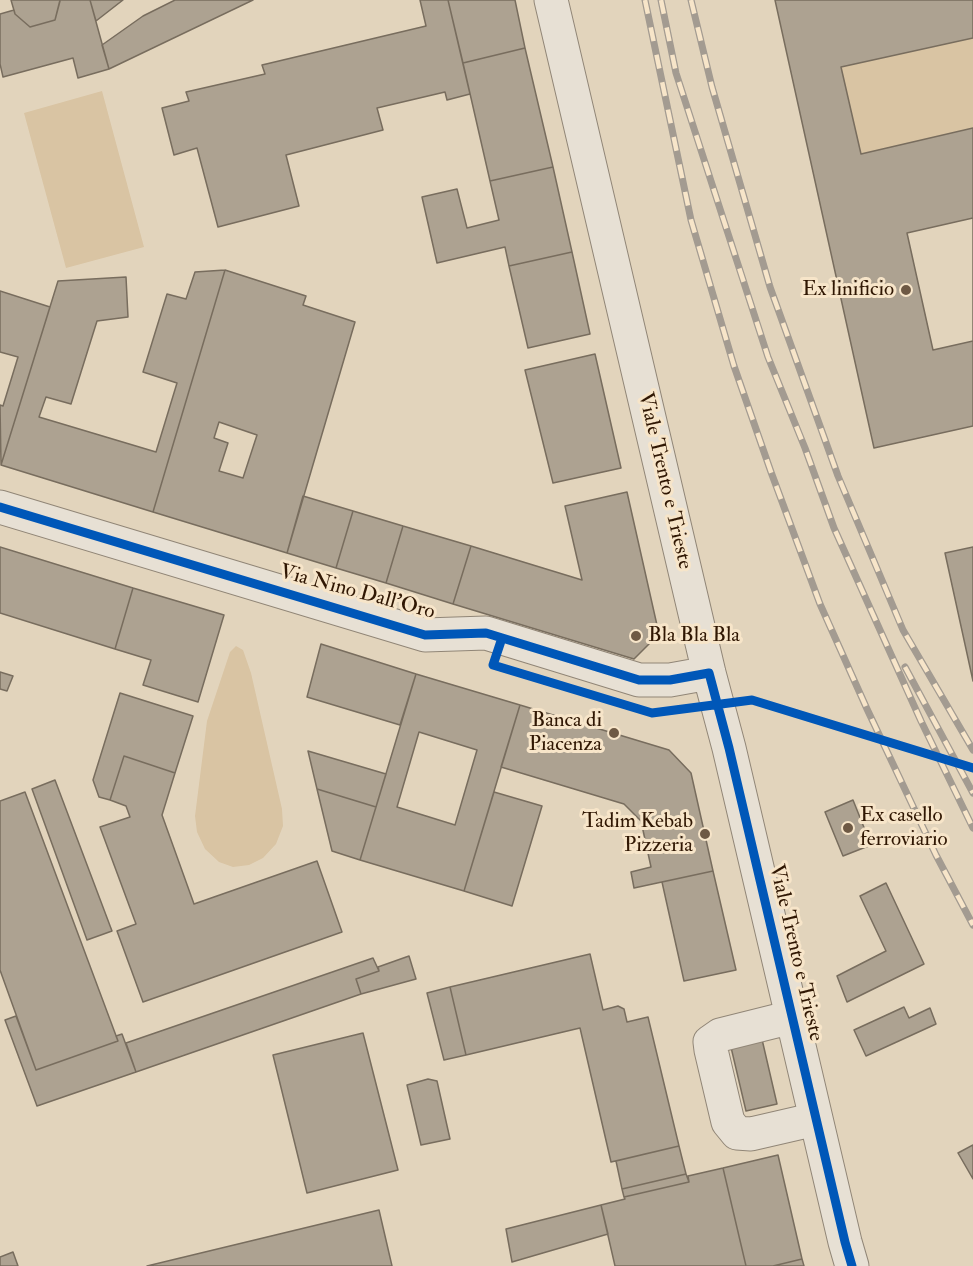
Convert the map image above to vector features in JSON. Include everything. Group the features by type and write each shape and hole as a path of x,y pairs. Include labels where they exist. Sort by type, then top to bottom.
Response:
{"street":[{"name":"Viale Trento e Trieste","path":"551,0 848,1258"},
{"name":"Via Nino Dall’Oro","path":"0,507 425,635 486,633 639,680 670,680 709,673"},
{"path":"792,1017 714,1038 710,1042 713,1060 728,1122 736,1133 751,1134 816,1119"}],"shaded area":[{"path":"973,38 973,128 861,154 841,67"},
{"path":"102,91 144,247 66,268 24,113"},
{"path":"236,646 243,650 251,673 282,809 283,826 276,844 263,858 249,865 233,867 219,862 205,849 197,832 195,816 207,721 230,652"}],"building":[{"path":"11,0 60,1 55,20 30,27 15,14"},
{"path":"60,0 90,0 109,69 78,78 73,58 3,77 0,64 0,14 14,10 15,14 30,27 55,20"},
{"path":"90,0 123,0 96,21"},
{"path":"175,0 253,0 109,69 102,45 143,16"},
{"path":"420,0 448,0 470,94 447,100 445,92 377,108 383,130 286,155 299,206 218,227 197,148 174,155 162,108 189,101 186,92 265,74 262,65 426,26"},
{"path":"448,0 515,0 525,48 463,63"},
{"name":"Ex linificio","path":"775,0 973,0 973,38 841,67 861,154 973,128 973,426 874,448"},
{"path":"525,48 553,167 490,181 463,63"},
{"path":"553,167 572,252 509,266 505,247 437,263 422,197 457,189 467,228 499,220 490,181"},
{"path":"973,218 973,341 933,350 907,233"},
{"path":"572,252 590,334 528,348 509,266"},
{"path":"225,270 306,296 303,305 355,322 287,553 153,512","holes":["219,422 257,435 243,478 219,471 228,443 214,438"]},
{"path":"225,270 153,512 1,465 58,281 126,277 128,317 97,321 71,404 46,397 39,417 156,452 177,383 143,372 167,294 186,299 195,272"},
{"path":"0,291 50,307 1,465 0,405 3,406 18,357 0,352"},
{"path":"595,354 621,468 553,483 525,370"},
{"path":"627,492 659,634 634,659 453,604 471,546 582,580 565,506"},
{"path":"303,496 353,511 336,568 287,553"},
{"path":"353,511 403,526 386,583 336,568"},
{"path":"403,526 471,546 453,604 386,583"},
{"path":"0,547 133,588 115,649 0,613"},
{"path":"973,547 973,681 945,553"},
{"path":"133,588 224,615 198,702 143,685 151,660 115,649"},
{"path":"321,644 416,674 400,725 307,697"},
{"path":"0,672 13,676 7,691 0,689"},
{"path":"416,674 520,705 464,891 360,860","holes":["419,732 477,750 455,825 397,807"]},
{"path":"120,693 193,716 175,773 124,756 110,800 99,797 93,780"},
{"path":"520,705 669,750 691,773 713,871 634,888 631,872 651,867 641,821 624,804 501,767"},
{"path":"308,751 386,774 376,807 317,789"},
{"path":"124,756 175,773 162,815 194,904 317,861 342,932 143,1002 117,931 136,924 100,827 130,817 126,806 110,800"},
{"path":"55,780 112,931 87,940 32,789"},
{"path":"317,789 376,807 360,860 332,851"},
{"path":"25,792 118,1041 36,1070 0,970 0,801"},
{"path":"494,792 542,806 512,906 464,891"},
{"name":"Ex casello ferroviario","path":"853,800 871,845 843,856 825,812"},
{"path":"713,871 736,970 684,981 662,882"},
{"path":"886,883 924,964 847,1002 837,976 886,951 860,896"},
{"path":"590,954 603,1010 618,1006 624,1009 627,1022 648,1017 679,1146 611,1162 580,1028 466,1055 450,987"},
{"path":"409,956 416,979 361,994 356,979 379,971 378,967"},
{"path":"373,958 379,971 356,979 361,994 136,1072 126,1043"},
{"path":"450,987 466,1055 444,1060 427,993"},
{"path":"904,1007 909,1018 930,1008 936,1024 866,1056 854,1030"},
{"path":"16,1016 36,1070 118,1041 116,1036 122,1034 136,1072 37,1106 5,1020"},
{"path":"363,1033 398,1170 307,1193 273,1055"},
{"path":"761,1035 777,1104 746,1111 730,1043"},
{"path":"428,1079 437,1081 450,1139 421,1145 407,1085"},
{"path":"973,1145 973,1179 958,1153"},
{"path":"679,1146 686,1174 622,1189 616,1161"},
{"path":"778,1155 802,1259 773,1266 746,1266 723,1168"},
{"path":"723,1168 746,1266 615,1266 601,1205 625,1199 624,1197 689,1182 688,1176"},
{"path":"686,1174 689,1182 624,1197 622,1189"},
{"path":"601,1205 608,1234 512,1262 506,1229"},
{"path":"379,1210 392,1266 147,1266"},
{"path":"13,1252 18,1266 0,1266 0,1257"},
{"path":"802,1259 804,1266 773,1266"}],"railway":[{"path":"645,0 691,220 734,366 771,472 820,604 936,855 973,925"},
{"path":"661,0 676,73 768,357 834,528 921,721 973,828"},
{"path":"691,0 712,87 770,287 838,476 903,630 973,750"},
{"path":"905,667 973,793"}],"cycle path":[{"path":"0,507 425,635 486,633 639,680 670,680 709,673 729,748 852,1266"},
{"path":"502,638 493,665 652,713 752,700 973,768"}],"place":[{"name":"Ex linificio","path":"906,290"},
{"name":"Bla Bla Bla","path":"636,636"},
{"name":"Banca di Piacenza","path":"614,733"},
{"name":"Ex casello ferroviario","path":"848,828"},
{"name":"Tadim Kebab Pizzeria","path":"705,834"}]}
